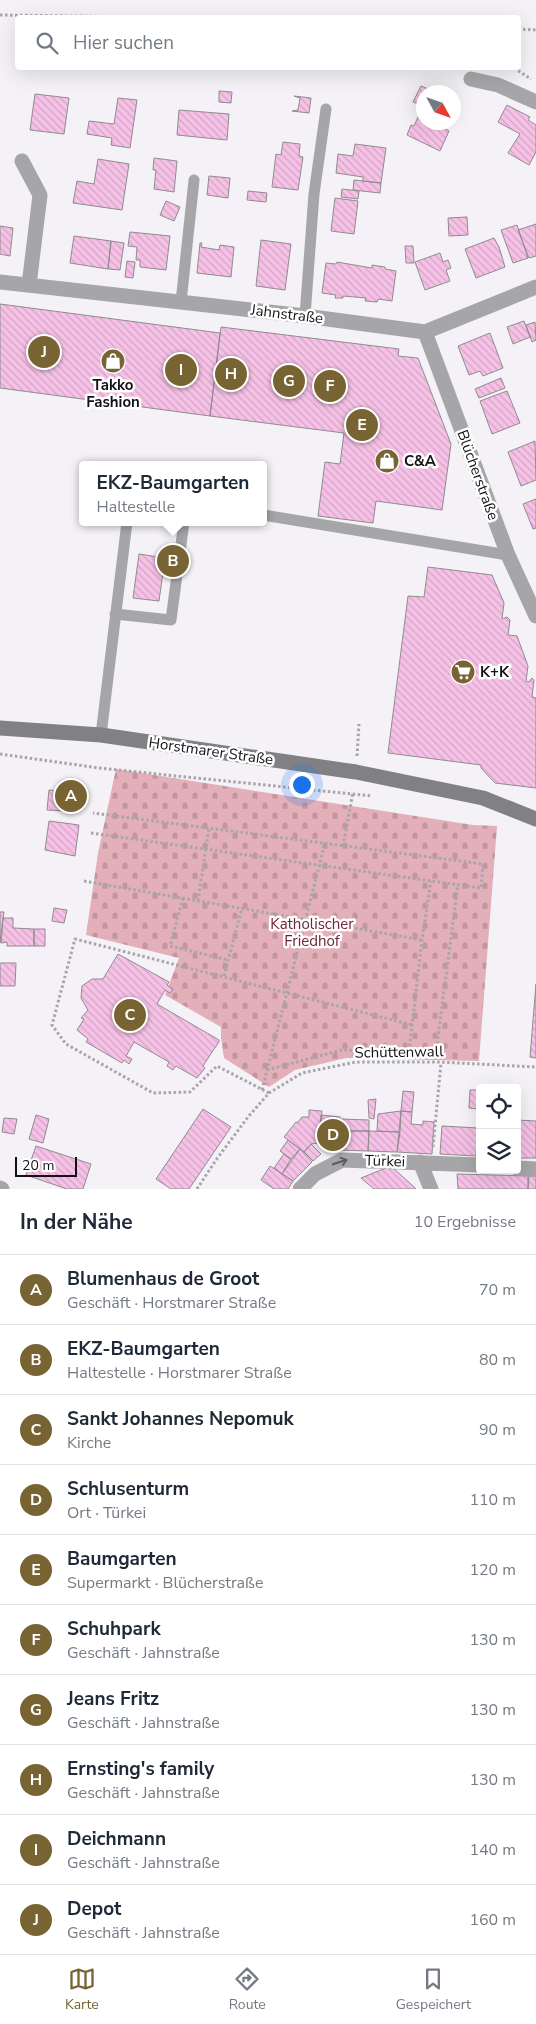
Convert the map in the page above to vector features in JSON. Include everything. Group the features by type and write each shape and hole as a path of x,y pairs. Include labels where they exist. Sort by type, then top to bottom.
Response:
{"main road":[{"name":"Horstmarer Straße","path":"0,728 101,735 356,772 484,798 536,819"}],"street":[{"path":"472,79 498,85 536,102"},
{"path":"22,161 40,195 29,285"},
{"name":"Jahnstraße","path":"0,282 305,316 425,332 536,287"},
{"name":"Blücherstraße","path":"425,332 508,555 535,609"},
{"name":"Türkei","path":"300,1189 315,1174 342,1160 426,1162 476,1166"},
{"path":"426,1162 431,1189"},
{"path":"521,1168 536,1169"}],"lane":[{"path":"305,316 314,194 326,109"},
{"path":"180,302 194,180"},
{"path":"267,516 508,555"},
{"path":"101,735 127,526"},
{"path":"115,614 171,620 183,526"}],"path":[{"path":"0,16 15,16"},
{"path":"521,29 536,30"},
{"path":"517,70 536,82"},
{"path":"358,754 359,724"},
{"path":"0,754 99,768 353,792 382,797"},
{"path":"343,846 353,792"},
{"path":"91,833 480,888 483,864 93,814"},
{"path":"198,901 209,828"},
{"path":"262,1090 325,843"},
{"path":"409,1051 422,940 432,880"},
{"path":"84,881 422,940"},
{"path":"267,1070 342,1050 436,1052 458,884"},
{"path":"183,898 170,946 228,960"},
{"path":"224,976 242,908"},
{"path":"269,1094 217,1066 190,1092 153,1093 66,1044 52,1025 75,939 412,1025"},
{"name":"Schüttenwall","path":"197,1189 248,1117 269,1094 302,1073 356,1062 440,1062 536,1067"},
{"path":"426,1162 440,1062"}],"green space":[{"name":"Katholischer Friedhof","path":"116,769 473,825 497,826 479,1061 346,1058 295,1070 269,1087 224,1058 221,1027 165,995 179,958 86,935 98,853"}],"building":[{"path":"219,91 232,92 231,103 219,102"},
{"path":"35,94 69,98 64,134 30,130"},
{"path":"294,96 311,98 309,113 292,111 298,110 300,98"},
{"path":"118,98 137,100 130,148 111,145 112,138 87,134 89,121 114,124"},
{"path":"507,105 530,117 528,120 536,125 536,152 529,165 508,153 520,134 498,122"},
{"path":"179,110 229,114 227,140 177,135"},
{"path":"416,122 416,130 449,131 440,151 407,135 411,125 414,126"},
{"path":"283,142 300,144 299,156 303,157 298,190 272,187 276,154 281,155"},
{"path":"355,144 386,148 381,183 363,181 363,177 336,173 338,154 353,156"},
{"path":"154,158 177,161 174,192 154,189 156,170 153,170"},
{"path":"98,159 129,164 122,210 73,203 77,181 94,184"},
{"path":"209,176 230,178 228,198 207,195"},
{"path":"354,180 381,183 380,193 353,190"},
{"path":"342,189 359,191 358,199 341,197"},
{"path":"248,191 267,193 266,202 247,200"},
{"path":"335,198 358,201 354,234 331,231"},
{"path":"166,201 180,207 174,221 160,215"},
{"path":"467,217 468,235 449,236 448,218"},
{"path":"536,224 536,256 529,258 518,230"},
{"path":"517,225 528,258 513,263 501,230"},
{"path":"0,226 13,228 10,256 0,254"},
{"path":"130,232 170,236 166,270 140,267 140,260 136,260 137,247 128,246"},
{"path":"74,236 111,241 108,269 70,263"},
{"path":"494,238 505,267 476,278 465,249"},
{"path":"261,240 291,244 285,290 256,286"},
{"path":"111,241 124,243 120,270 108,269"},
{"path":"200,243 202,243 201,247 219,250 220,245 234,247 231,277 197,273"},
{"path":"405,246 413,246 414,263 406,263"},
{"path":"440,253 443,262 448,260 451,268 446,270 450,281 425,290 415,262"},
{"path":"127,261 135,262 133,278 125,277"},
{"path":"337,262 372,268 372,265 396,271 392,301 378,299 377,302 365,301 366,298 343,296 343,298 335,298 336,295 322,293 326,263 336,264"},
{"path":"0,304 220,333 210,416 0,388"},
{"path":"524,321 530,337 513,344 507,327"},
{"path":"535,322 536,340 532,342 526,325"},
{"path":"221,327 399,349 398,356 418,358 451,444 442,510 376,501 373,523 318,516 325,462 340,464 344,433 210,416"},
{"path":"490,333 503,368 483,376 480,371 469,375 458,346"},
{"path":"501,378 505,388 479,398 475,389"},
{"path":"507,391 520,423 492,434 480,401"},
{"path":"535,441 536,480 521,486 508,452"},
{"path":"536,499 536,528 533,529 523,504"},
{"path":"139,554 165,558 159,601 133,598"},
{"name":"K+K","path":"428,567 492,575 504,603 502,619 507,617 510,620 508,635 517,636 528,666 526,681 529,682 532,678 534,680 532,697 536,698 536,788 495,783 481,768 481,765 388,753 408,596 424,597"},
{"path":"49,790 67,792 65,811 47,810"},
{"path":"49,821 79,825 75,856 45,850"},
{"path":"54,908 67,910 64,923 52,921"},
{"path":"0,912 4,912 0,943"},
{"path":"3,918 13,918 13,928 34,929 34,946 7,946 7,942 1,943"},
{"path":"34,929 45,929 45,946 34,946"},
{"path":"118,954 169,982 167,985 173,989 170,993 165,990 157,1004 219,1040 203,1066 205,1068 197,1078 176,1066 173,1070 167,1066 169,1062 134,1042 126,1056 132,1059 129,1064 124,1060 122,1063 86,1042 88,1039 77,1030 84,1019 81,1018 88,1010 81,998 82,986 92,979 103,979"},
{"path":"0,963 16,963 15,986 0,986"},
{"path":"536,984 536,1058 530,1057"},
{"path":"470,1090 476,1090 476,1109 469,1108"},
{"path":"403,1091 414,1092 412,1112 401,1111"},
{"path":"376,1099 374,1119 369,1118 368,1100"},
{"path":"203,1109 231,1127 189,1189 171,1189 156,1179"},
{"path":"309,1110 322,1111 319,1143 311,1144 304,1152 284,1137 302,1117 309,1117"},
{"path":"401,1111 400,1132 377,1131 378,1114"},
{"path":"401,1111 412,1112 411,1124 423,1125 423,1121 434,1122 432,1154 397,1152"},
{"path":"36,1115 49,1119 43,1143 29,1139"},
{"path":"321,1115 340,1117 340,1145 319,1143"},
{"path":"4,1118 17,1119 14,1134 2,1132"},
{"path":"340,1119 369,1120 369,1131 340,1131"},
{"path":"521,1120 536,1121 536,1158 521,1158"},
{"path":"442,1126 476,1128 476,1156 440,1154"},
{"path":"340,1131 369,1131 368,1151 339,1150"},
{"path":"369,1131 400,1132 397,1152 368,1151"},
{"path":"288,1140 300,1149 291,1159 280,1151"},
{"path":"311,1144 321,1154 313,1161 304,1152"},
{"path":"36,1146 91,1164 83,1189 67,1189 26,1175"},
{"path":"300,1149 312,1162 293,1181 282,1174"},
{"path":"284,1154 291,1159 282,1174 274,1168"},
{"path":"270,1166 293,1181 288,1189 274,1189 261,1180"},
{"path":"391,1166 416,1189 374,1189 361,1178"},
{"path":"457,1174 528,1176 528,1189 458,1189"},
{"path":"529,1176 536,1176 536,1189 528,1189"}],"place":[{"name":"Depot","path":"44,352"},
{"name":"Takko Fashion","path":"113,361"},
{"name":"Deichmann","path":"181,370"},
{"name":"Ernsting's family","path":"231,374"},
{"name":"Jeans Fritz","path":"289,381"},
{"name":"Schuhpark","path":"330,386"},
{"name":"Baumgarten","path":"362,425"},
{"name":"C&A","path":"387,461"},
{"name":"EKZ-Baumgarten","path":"173,561"},
{"name":"K+K","path":"463,672"},
{"name":"Blumenhaus de Groot","path":"71,796"},
{"name":"Sankt Johannes Nepomuk","path":"130,1015"},
{"name":"Schlusenturm","path":"333,1135"}]}
